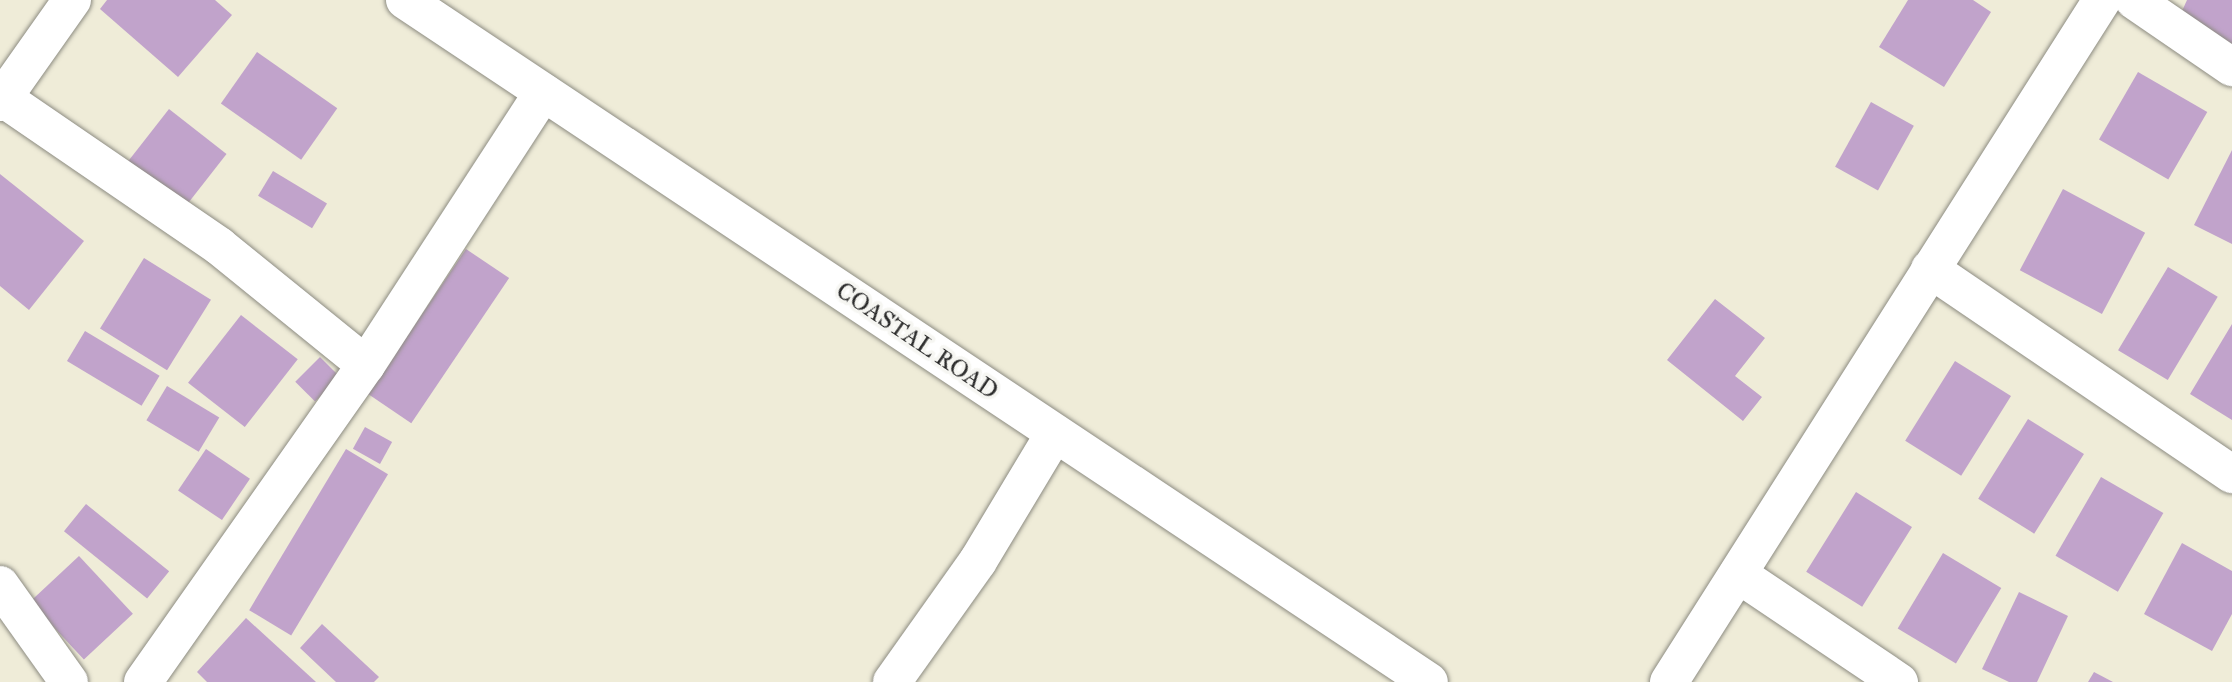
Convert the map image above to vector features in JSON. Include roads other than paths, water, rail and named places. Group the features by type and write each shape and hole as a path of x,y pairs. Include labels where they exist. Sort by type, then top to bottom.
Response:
{"street":[{"path":"72,0 2,100 219,246 366,365"},
{"name":"COASTAL ROAD","path":"405,0 1429,682"},
{"path":"1669,682 2102,0"},
{"path":"2134,0 2232,67"},
{"path":"143,682 366,365 543,92"},
{"path":"1930,269 2232,474"},
{"path":"892,682 978,561 1055,433"},
{"path":"1738,574 1899,682"},
{"path":"0,585 69,682"}]}
